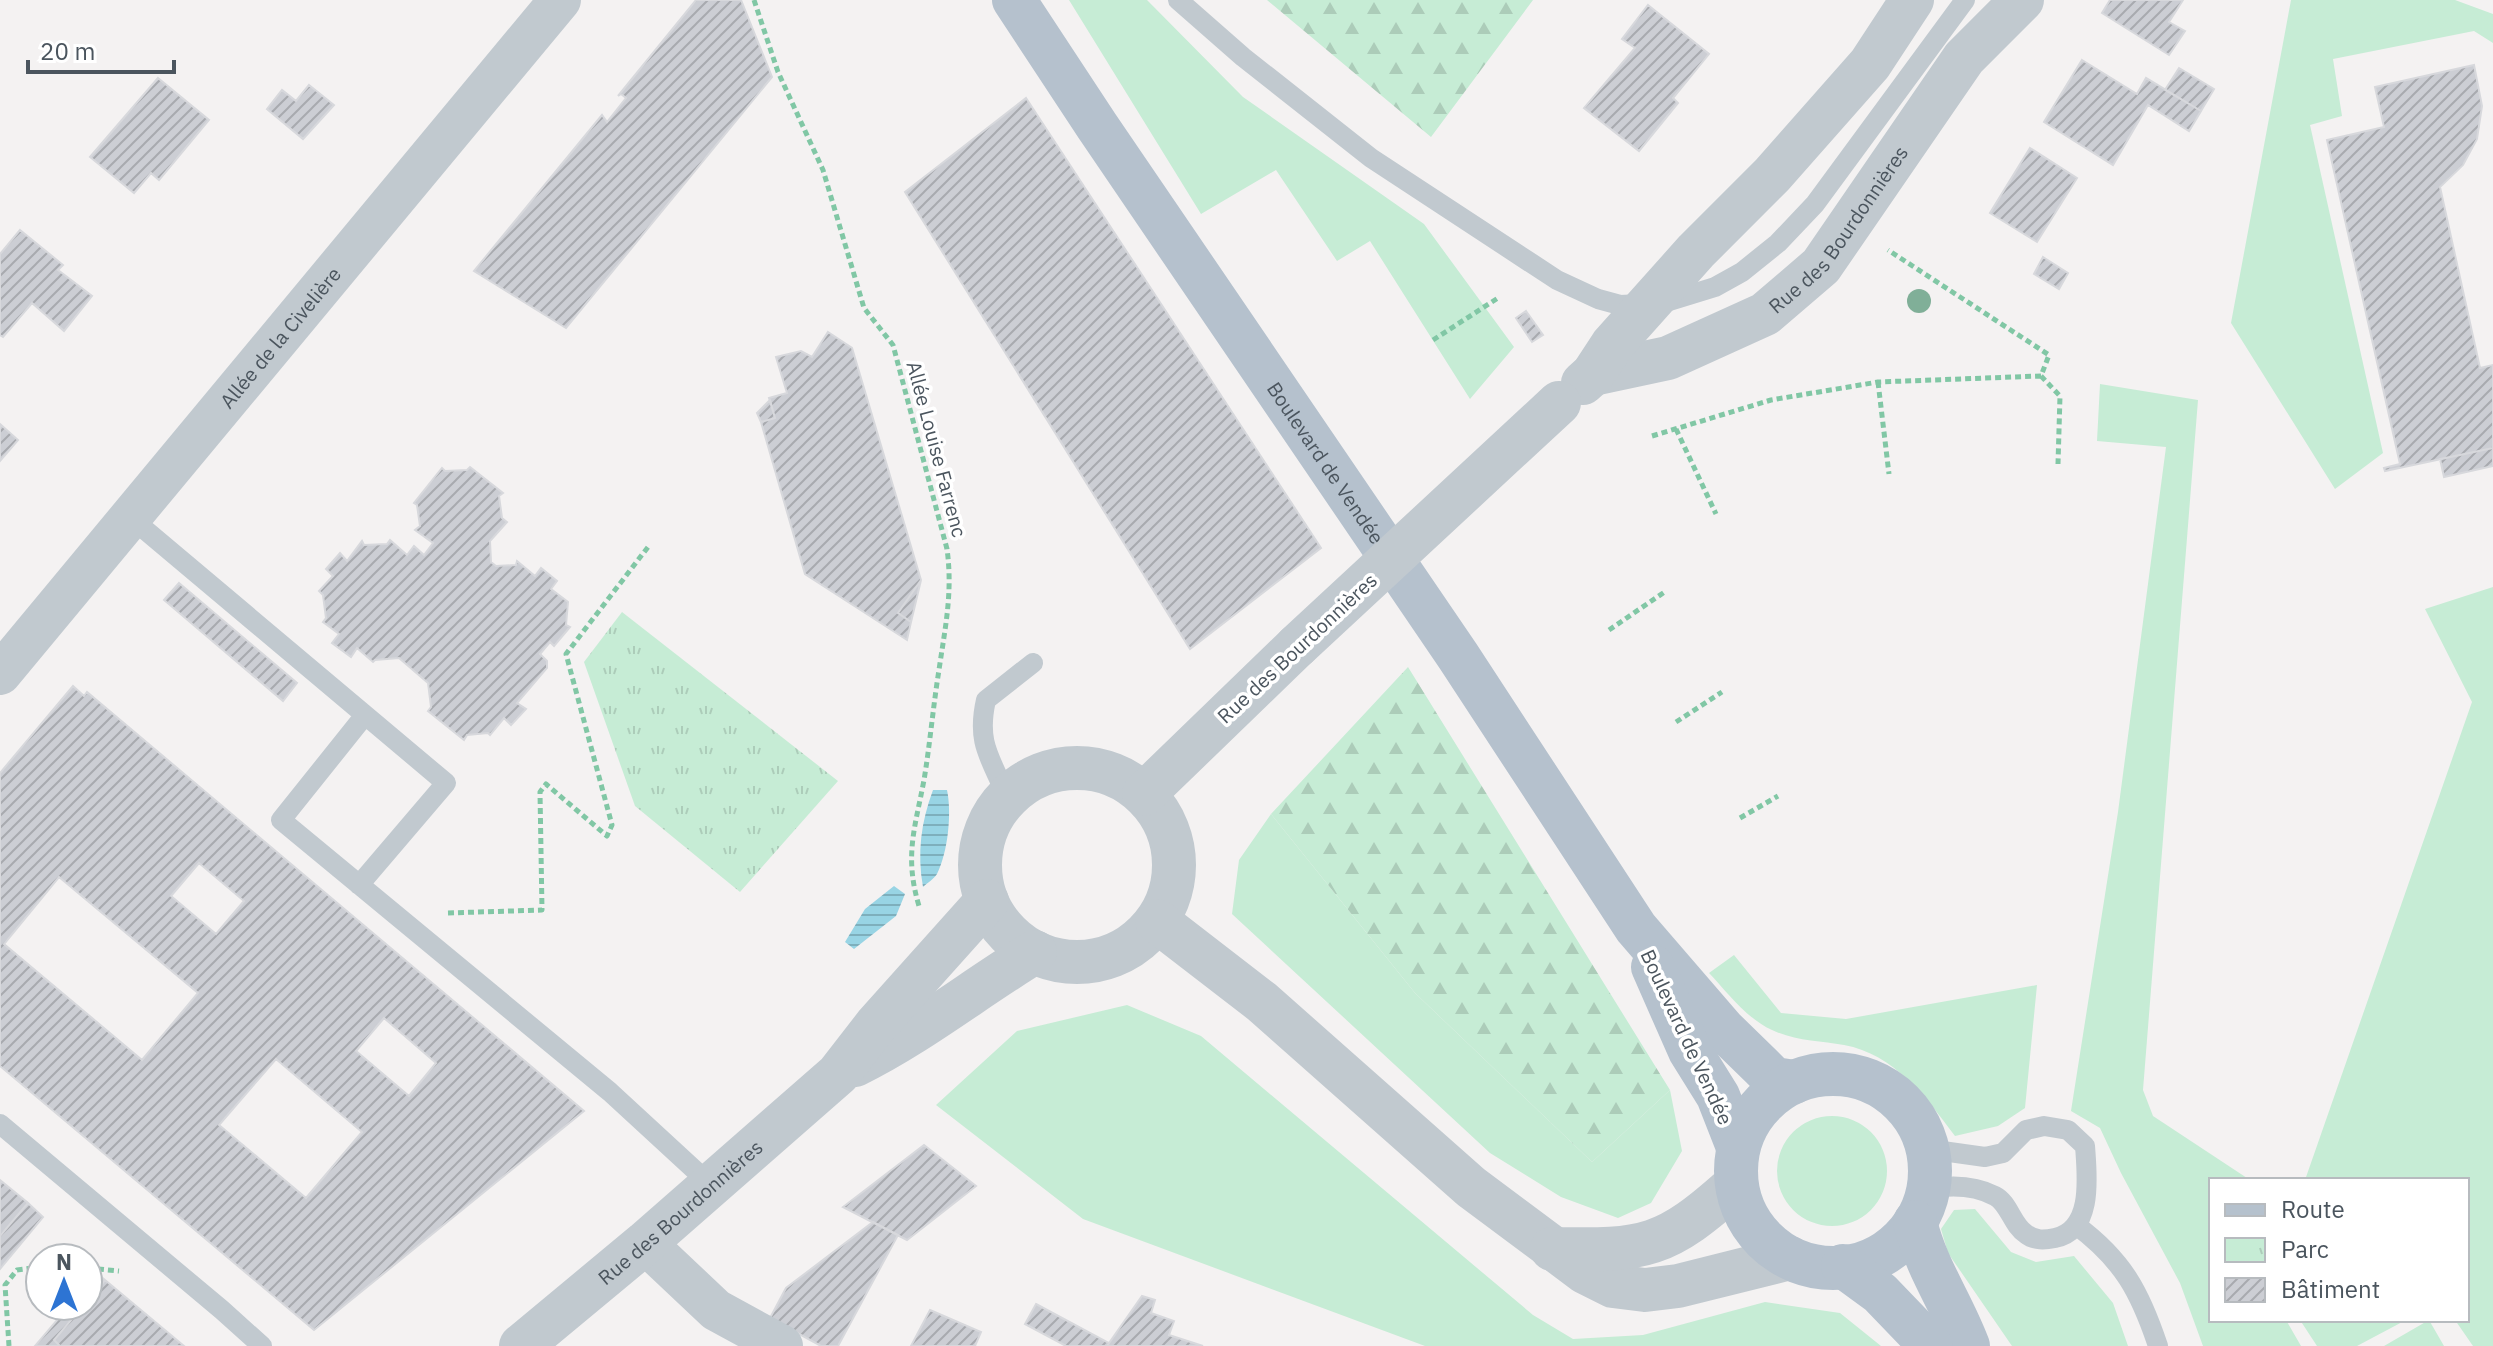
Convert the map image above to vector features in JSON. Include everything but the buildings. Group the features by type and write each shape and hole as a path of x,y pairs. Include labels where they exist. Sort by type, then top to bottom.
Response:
{"main road":[{"name":"Boulevard de Vendée","path":"1014,0 1458,656 1636,928 1724,1030 1774,1079 1794,1082"},
{"name":"Boulevard de Vendée","path":"1636,928 1690,1051 1718,1096 1737,1166"},
{"path":"1924,1187 1897,1243 1878,1257 1843,1266 1811,1266 1790,1258 1770,1245 1754,1228 1742,1207 1737,1166 1746,1127 1758,1109 1773,1094 1794,1082 1808,1077 1843,1075 1876,1084 1890,1093 1914,1118 1924,1187 1927,1263 1960,1324 1968,1346"},
{"path":"1843,1266 1880,1293 1923,1334 1931,1346"}],"street":[{"name":"Allée de la Civelière","path":"0,674 560,0"},
{"name":"Rue des Bourdonnières","path":"1144,794 1297,646 1593,374 1612,345 1696,251 1772,175 1860,75 1912,0"},
{"name":"Rue des Bourdonnières","path":"1593,374 1668,358 1765,314 1821,266 1964,58 2022,0"},
{"path":"1073,768 1113,774 1144,794 1165,823 1175,859 1172,888 1157,921 1128,948 1089,962 1066,962 1022,945 1001,926 987,901 981,881 982,846 991,820 1007,797 1036,777 1073,768"},
{"name":"Rue des Bourdonnières","path":"521,1346 645,1243 838,1074 876,1025 987,901"},
{"path":"1157,921 1262,1002 1471,1187 1585,1272 1613,1286 1645,1290 1678,1286 1790,1258"},
{"name":"Rue des Bourdonnières","path":"838,1074 894,1046 985,982 1035,952"},
{"path":"1552,1249 1610,1250 1647,1245 1676,1233 1737,1166"},
{"path":"645,1243 716,1310 782,1346"}],"lane":[{"path":"1178,0 1243,57 1371,158 1557,280 1598,299 1620,305 1685,298 1715,287 1742,272 1778,243 1815,204 1965,0"},
{"path":"131,518 446,783 359,885"},
{"path":"1007,797 986,753 981,723 986,700 1033,663"},
{"path":"365,715 281,820 610,1092 711,1185"},
{"path":"0,1124 262,1346"},
{"path":"2044,1126 2068,1130 2085,1146 2084,1211 2076,1225 2062,1236 2042,1240 2026,1235 1998,1197 1975,1188 1924,1187 1985,1157 2003,1153 2026,1130 2044,1126"},
{"path":"2076,1225 2128,1275 2144,1303 2158,1346"}],"path":[{"name":"Allée Louise Farrenc","path":"754,0 778,72 823,170 864,308 893,345 947,549 951,579 947,626 924,779 913,827 911,879 921,913"},
{"path":"1849,225 2049,355 2041,376"},
{"path":"1433,340 1498,298"},
{"path":"1652,436 1771,400 1878,382 2041,376 2060,396 2058,464"},
{"path":"1878,382 1889,474"},
{"path":"1676,429 1716,514"},
{"path":"395,914 542,910 540,792 546,784 607,836 612,825 566,654 648,547"},
{"path":"1609,630 1666,591"},
{"path":"1676,722 1722,692"},
{"path":"1740,818 1778,796"},
{"path":"9,1346 5,1285 17,1270 24,1269"}],"green space":[{"path":"1069,0 1147,0 1243,97 1424,224 1514,347 1470,399 1370,241 1337,261 1276,170 1201,214"},
{"path":"1267,0 1533,0 1431,137"},
{"path":"2291,0 2455,0 2493,14 2493,43 2474,31 2333,59 2342,116 2310,125 2383,453 2335,489 2231,323"},
{"path":"2100,384 2198,400 2143,1090 2153,1116 2247,1178 2209,1178 2209,1322 2287,1322 2301,1346 2203,1346 2180,1283 2100,1128 2071,1111 2118,812 2166,447 2097,441"},
{"path":"2493,587 2493,1346 2473,1346 2456,1322 2469,1322 2469,1178 2306,1178 2472,702 2425,609"},
{"path":"622,612 838,781 740,892 635,806 584,662"},
{"path":"1408,667 1670,1090 1592,1162 1415,993 1271,814"},
{"path":"1271,814 1415,993 1592,1162 1670,1090 1682,1151 1651,1203 1618,1218 1561,1197 1490,1153 1232,914 1239,860"},
{"path":"1734,955 1781,1013 1846,1019 2037,985 2025,1108 1998,1126 1955,1136 1920,1092 1893,1067 1878,1058 1844,1045 1790,1036 1754,1019 1709,973"},
{"path":"1127,1005 1201,1036 1533,1315 1573,1339 1643,1335 1765,1302 1840,1313 1881,1346 1425,1346 1083,1219 936,1105 1017,1031"},
{"path":"1832,1116 1853,1120 1871,1132 1883,1150 1887,1171 1883,1192 1871,1210 1853,1222 1832,1226 1811,1222 1793,1210 1781,1192 1777,1171 1781,1150 1793,1132 1811,1120"},
{"path":"1975,1209 2011,1252 2036,1262 2074,1256 2113,1303 2128,1346 2012,1346 1948,1253 1941,1229 1954,1210"},
{"path":"2301,1322 2402,1322 2357,1346 2317,1346"},
{"path":"2430,1322 2444,1346 2384,1346"}],"water":[{"path":"933,790 947,790 948,832 937,874 923,887 921,838"},
{"path":"894,886 905,894 896,916 854,949 845,942 865,909"}]}
